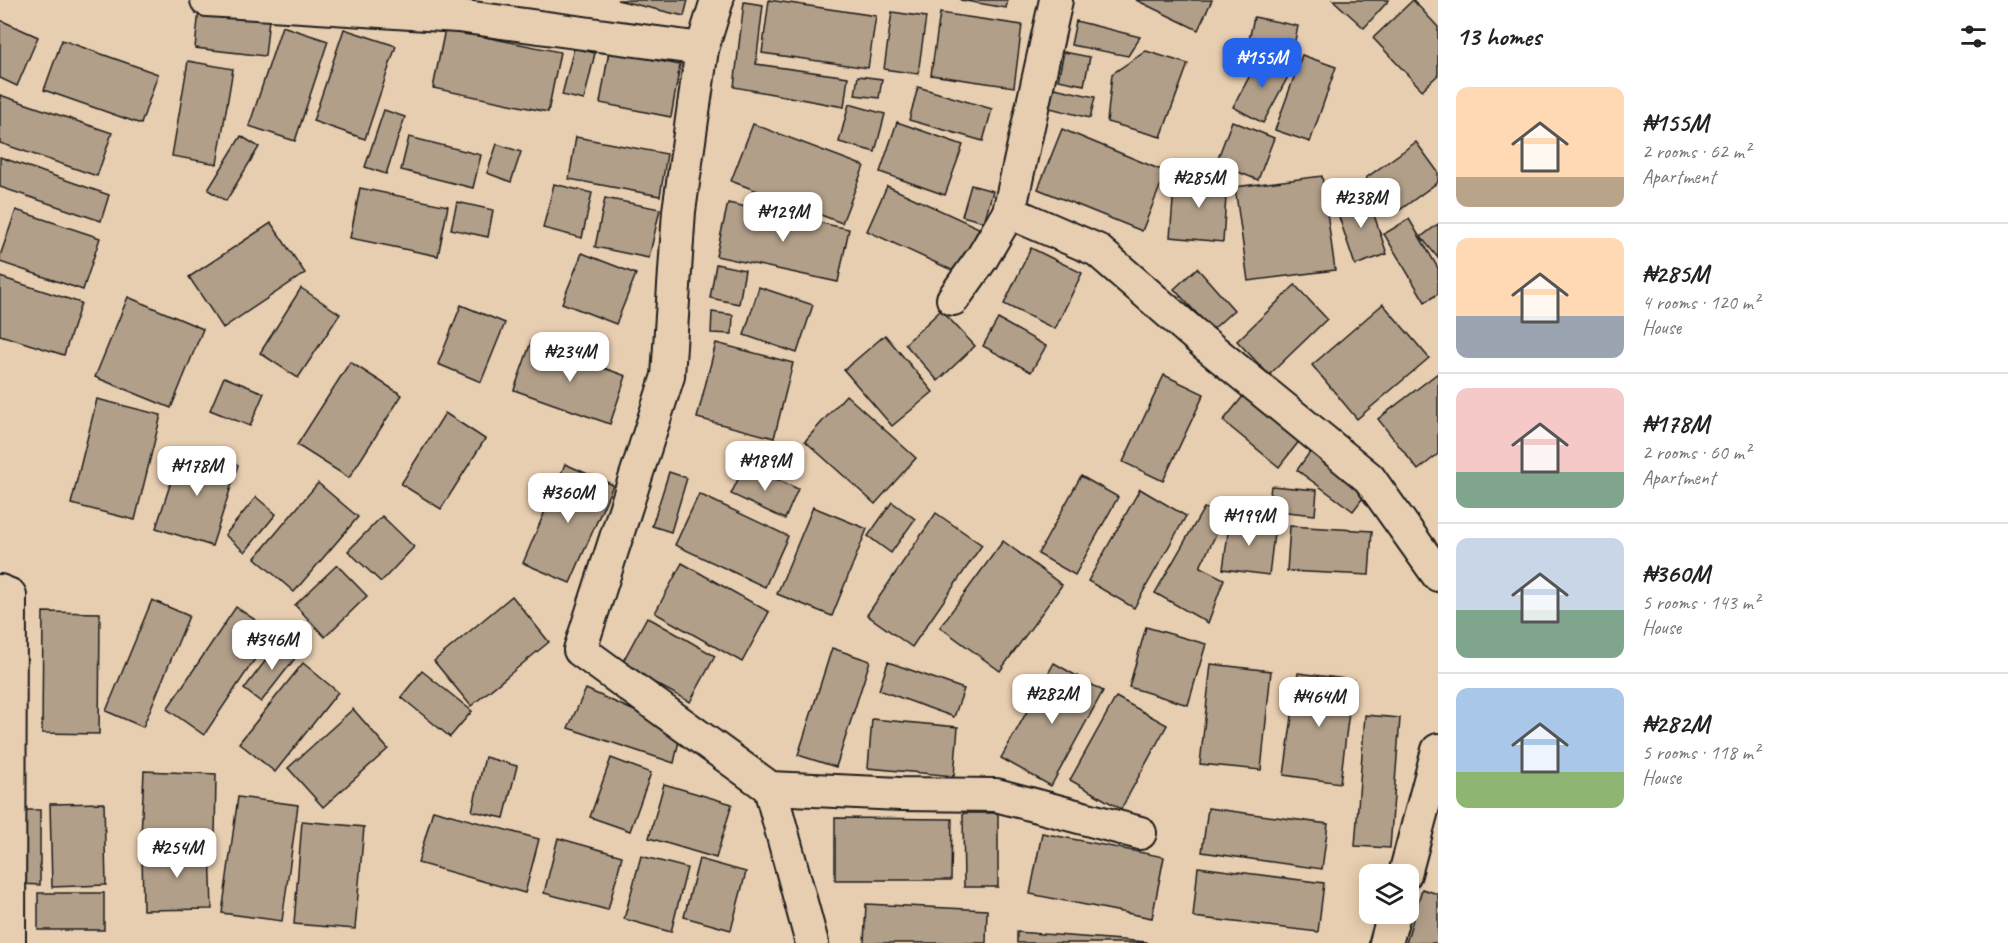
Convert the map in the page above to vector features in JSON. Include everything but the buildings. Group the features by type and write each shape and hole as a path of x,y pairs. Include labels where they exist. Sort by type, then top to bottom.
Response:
{"street":[{"path":"207,0 458,16 702,49"},
{"path":"717,0 702,49 679,211 668,376 580,650 770,788 900,794 996,795 1140,833"},
{"path":"953,299 982,258 1009,213 1056,0"},
{"path":"1009,213 1097,250 1204,343 1369,478 1438,575"},
{"path":"0,591 10,595 9,943"},
{"path":"1408,864 1438,750"},
{"path":"770,788 812,943"},
{"path":"1386,943 1391,924"}]}
